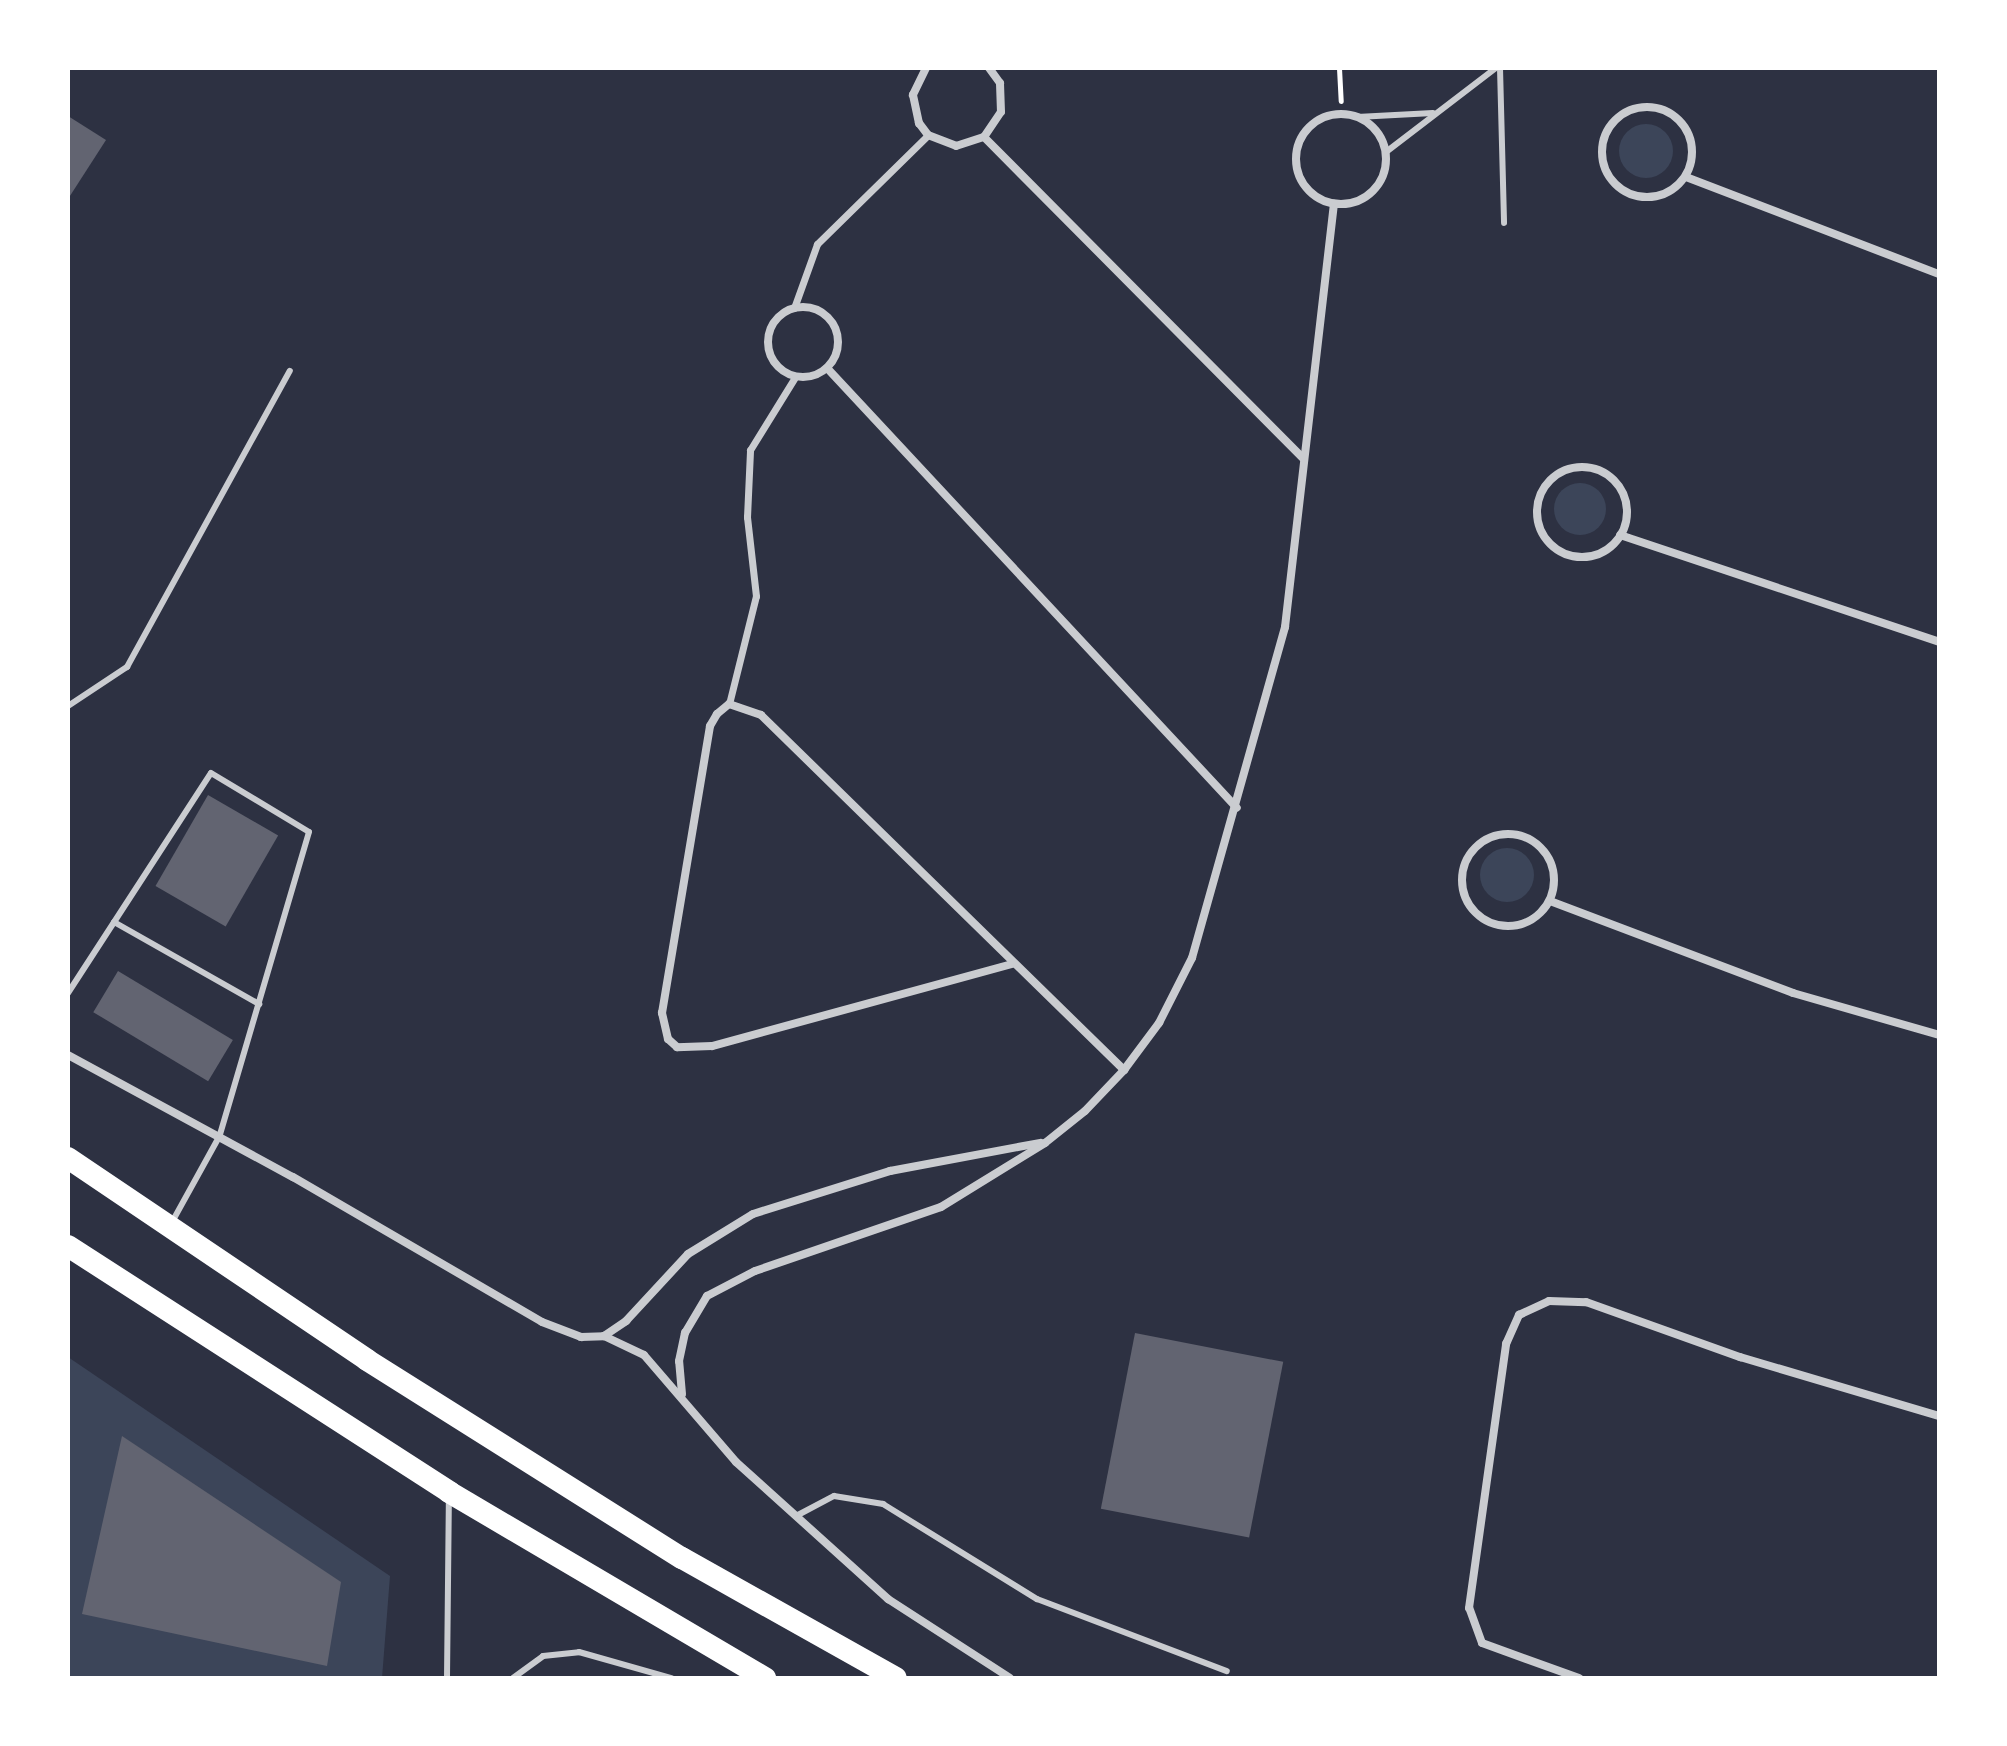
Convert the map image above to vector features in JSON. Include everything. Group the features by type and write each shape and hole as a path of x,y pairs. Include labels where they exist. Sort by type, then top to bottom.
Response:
{"highway":[{"path":"68,1158 367,1360 669,1550 896,1678"},
{"path":"68,1246 449,1492 765,1678"}],"street":[{"path":"926,68 913,95 914,109 928,135 956,146 984,137 995,126 1003,98 989,68"},
{"path":"1644,107 1672,114 1682,124 1693,149 1686,177 1664,194 1650,197 1623,190 1605,169 1604,141 1609,128 1631,110 1644,107"},
{"path":"1342,114 1357,117 1371,125 1386,152 1382,180 1374,192 1348,205 1334,204 1309,192 1296,166 1296,151 1312,124 1342,114"},
{"path":"795,377 776,365 767,344 774,322 794,308 817,244 928,135"},
{"path":"984,137 1303,458"},
{"path":"1686,177 1939,274"},
{"path":"682,1394 679,1361 685,1333 707,1296 755,1271 941,1207 1045,1143 1124,1070 1159,1023 1192,958 1237,808 1285,627 1334,204"},
{"path":"794,308 818,309 835,326 838,349 827,368 795,377 750,450 747,517 756,596 729,704 710,726 662,1013 668,1039 677,1047 712,1046 1012,964"},
{"path":"827,368 1237,808"},
{"path":"1592,468 1605,473 1624,494 1626,522 1620,535 1599,553 1571,555 1558,550 1540,529 1536,516 1543,488 1564,470 1592,468"},
{"path":"1620,535 1939,642"},
{"path":"729,704 761,715 1012,964 1124,1070"},
{"path":"1499,835 1528,839 1549,858 1554,887 1550,901 1528,922 1496,925 1471,908 1463,893 1465,862 1485,840 1499,835"},
{"path":"1550,901 1793,993 1939,1035"},
{"path":"68,1055 219,1137 542,1322 581,1337 604,1336 644,1355 682,1394 736,1462 888,1599 1010,1678"},
{"path":"604,1336 626,1321 688,1254 753,1214 890,1171 1045,1143"},
{"path":"1579,1678 1482,1643 1469,1608 1506,1344 1519,1315 1549,1301 1586,1302 1740,1357 1939,1416"}],"lane":[{"path":"1386,152 1433,113 1498,68"},
{"path":"1498,68 1504,223"},
{"path":"1357,117 1433,113"},
{"path":"68,706 127,667 290,371"},
{"path":"68,993 211,773 309,832 219,1137 170,1226"},
{"path":"114,922 259,1004"},
{"path":"447,1678 449,1492"},
{"path":"796,1516 834,1496 883,1504 1037,1599 1227,1671"},
{"path":"513,1678 543,1656 579,1652 671,1678"}],"path":[{"path":"1339,68 1342,114"}],"shaded area":[{"path":"1646,124 1657,126 1665,132 1671,140 1671,162 1665,170 1657,176 1646,178 1635,176 1627,170 1621,162 1619,151 1621,140 1627,132 1635,126"},
{"path":"1580,483 1598,491 1606,509 1598,527 1580,535 1562,527 1554,509 1562,491"},
{"path":"1507,848 1526,856 1534,875 1526,894 1507,902 1488,894 1480,875 1488,856"},
{"path":"68,1357 390,1576 382,1678 68,1678"}],"building":[{"path":"68,116 106,140 68,199"},
{"path":"208,795 278,836 226,926 156,886"},
{"path":"118,971 233,1040 208,1081 93,1012"},
{"path":"1135,1333 1283,1362 1249,1538 1101,1509"},
{"path":"122,1436 341,1582 327,1666 82,1614"}]}
